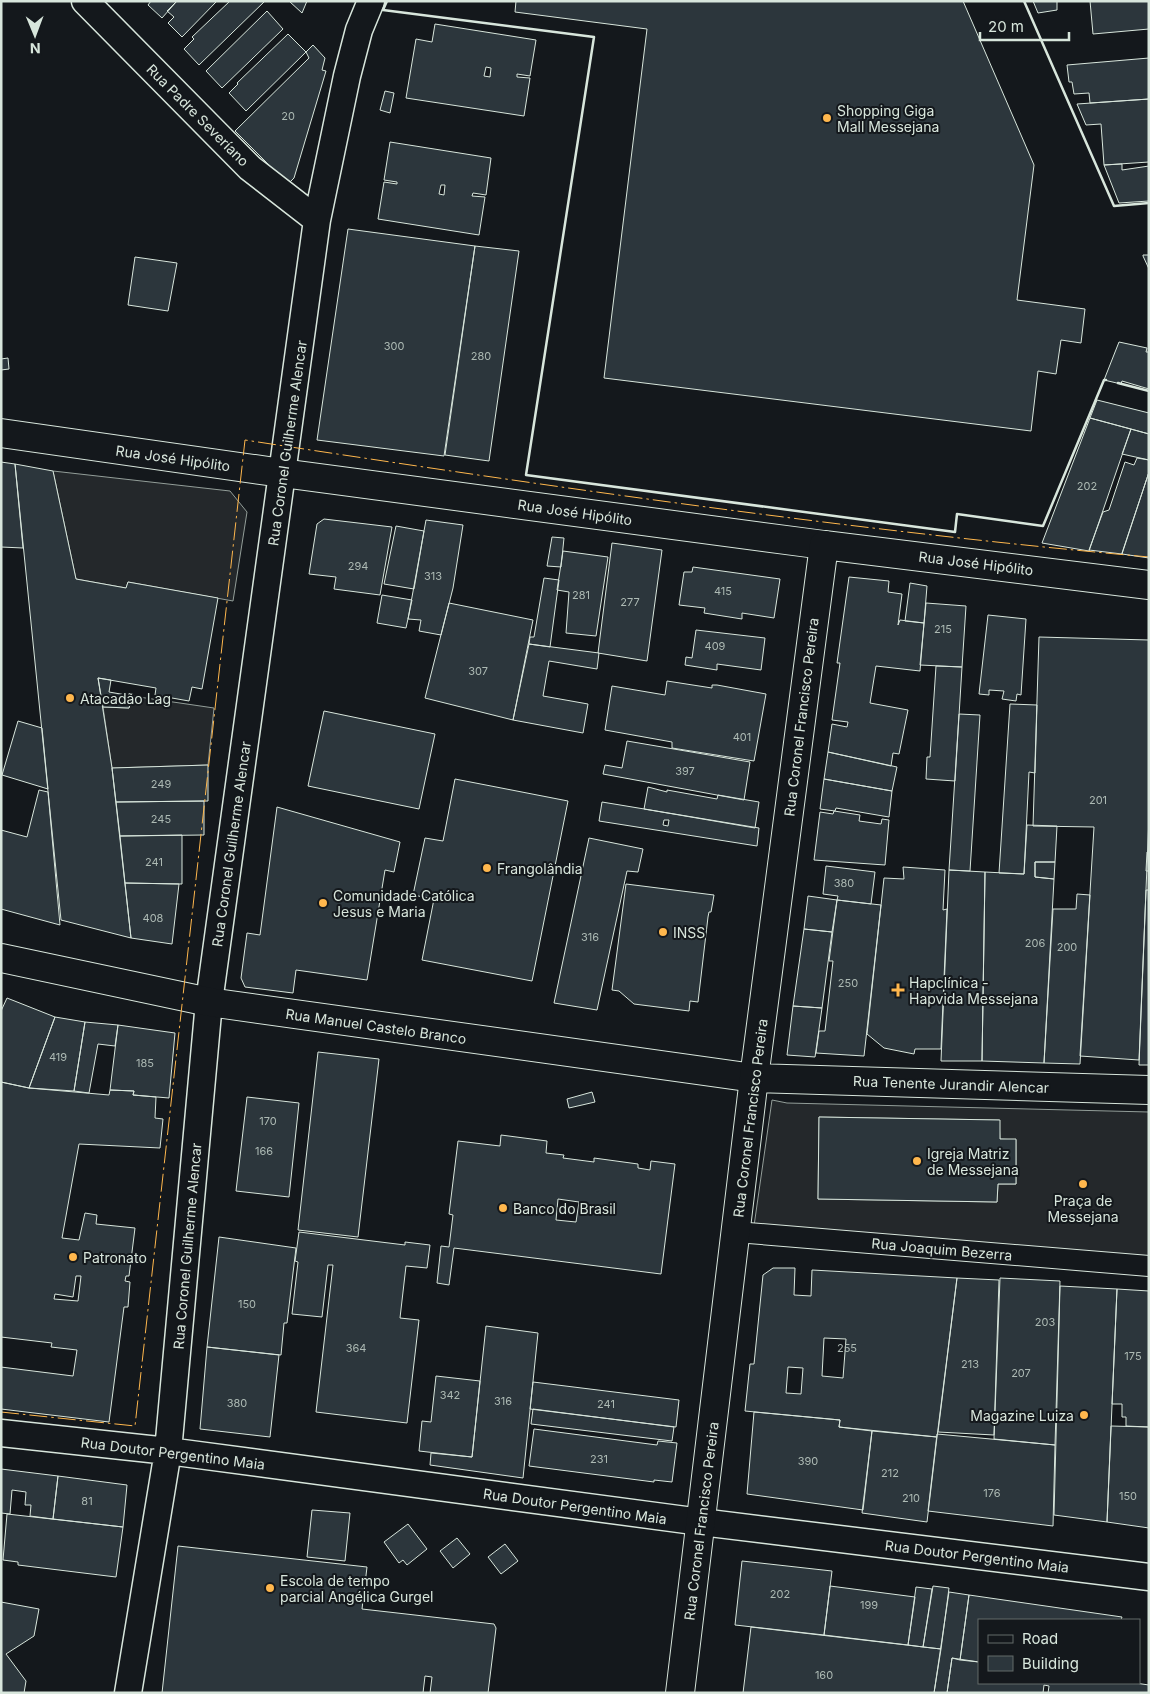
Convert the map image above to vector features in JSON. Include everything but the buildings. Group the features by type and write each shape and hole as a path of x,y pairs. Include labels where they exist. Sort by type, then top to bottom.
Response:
{"main road":[{"name":"Rua José Hipólito","path":"1,433 282,473 824,545 1149,584"},
{"name":"Rua Coronel Francisco Pereira","path":"680,1693 754,1078 824,545"},
{"name":"Rua Manuel Castelo Branco","path":"1,958 209,1002 754,1078"},
{"name":"Rua Tenente Jurandir Alencar","path":"754,1078 1149,1090"}],"street":[{"name":"Rua Padre Severíano","path":"86,1 250,168 318,220"},
{"name":"Rua Coronel Guilherme Alencar","path":"128,1693 168,1451 209,1002 318,220 347,76 360,30 371,1"},
{"name":"Rua Joaquim Bezerra","path":"736,1232 1149,1266"},
{"name":"Rua Doutor Pergentino Maia","path":"1,1433 168,1451 701,1522 1149,1577"}],"shaded area":[{"path":"53,471 230,491 247,512 233,601 128,582 126,588 76,579"},
{"path":"132,696 214,708 208,765 112,768 103,707 129,708"},
{"name":"Praça de Messejana","path":"772,1100 787,1103 1149,1112 1149,1266 753,1233","holes":["819,1117 999,1120 1000,1139 1016,1140 1016,1184 998,1184 997,1202 818,1199"]}],"wall":[{"path":"387,1 383,10 594,37 526,475 955,532 957,514 1043,526 1104,380 1106,380"},
{"path":"1024,1 1114,206 1149,203"},
{"path":"1118,383 1149,391"}],"power":[{"path":"1,1412 135,1426 245,440 696,506 922,534 1149,557"}],"place":[{"name":"Shopping Giga Mall Messejana","path":"827,118"},
{"name":"Atacadão Lag","path":"70,698"},
{"name":"Frangolândia","path":"487,868"},
{"name":"Comunidade Católica Jesus e Maria","path":"323,903"},
{"name":"INSS","path":"663,932"},
{"name":"Hapclínica - Hapvida Messejana","path":"898,990"},
{"name":"Igreja Matriz de Messejana","path":"917,1161"},
{"name":"Praça de Messejana","path":"1083,1184"},
{"name":"Banco do Brasil","path":"503,1208"},
{"name":"Patronato","path":"73,1257"},
{"name":"Magazine Luiza","path":"1084,1415"},
{"name":"Escola de tempo parcial Angélica Gurgel","path":"270,1588"}]}
